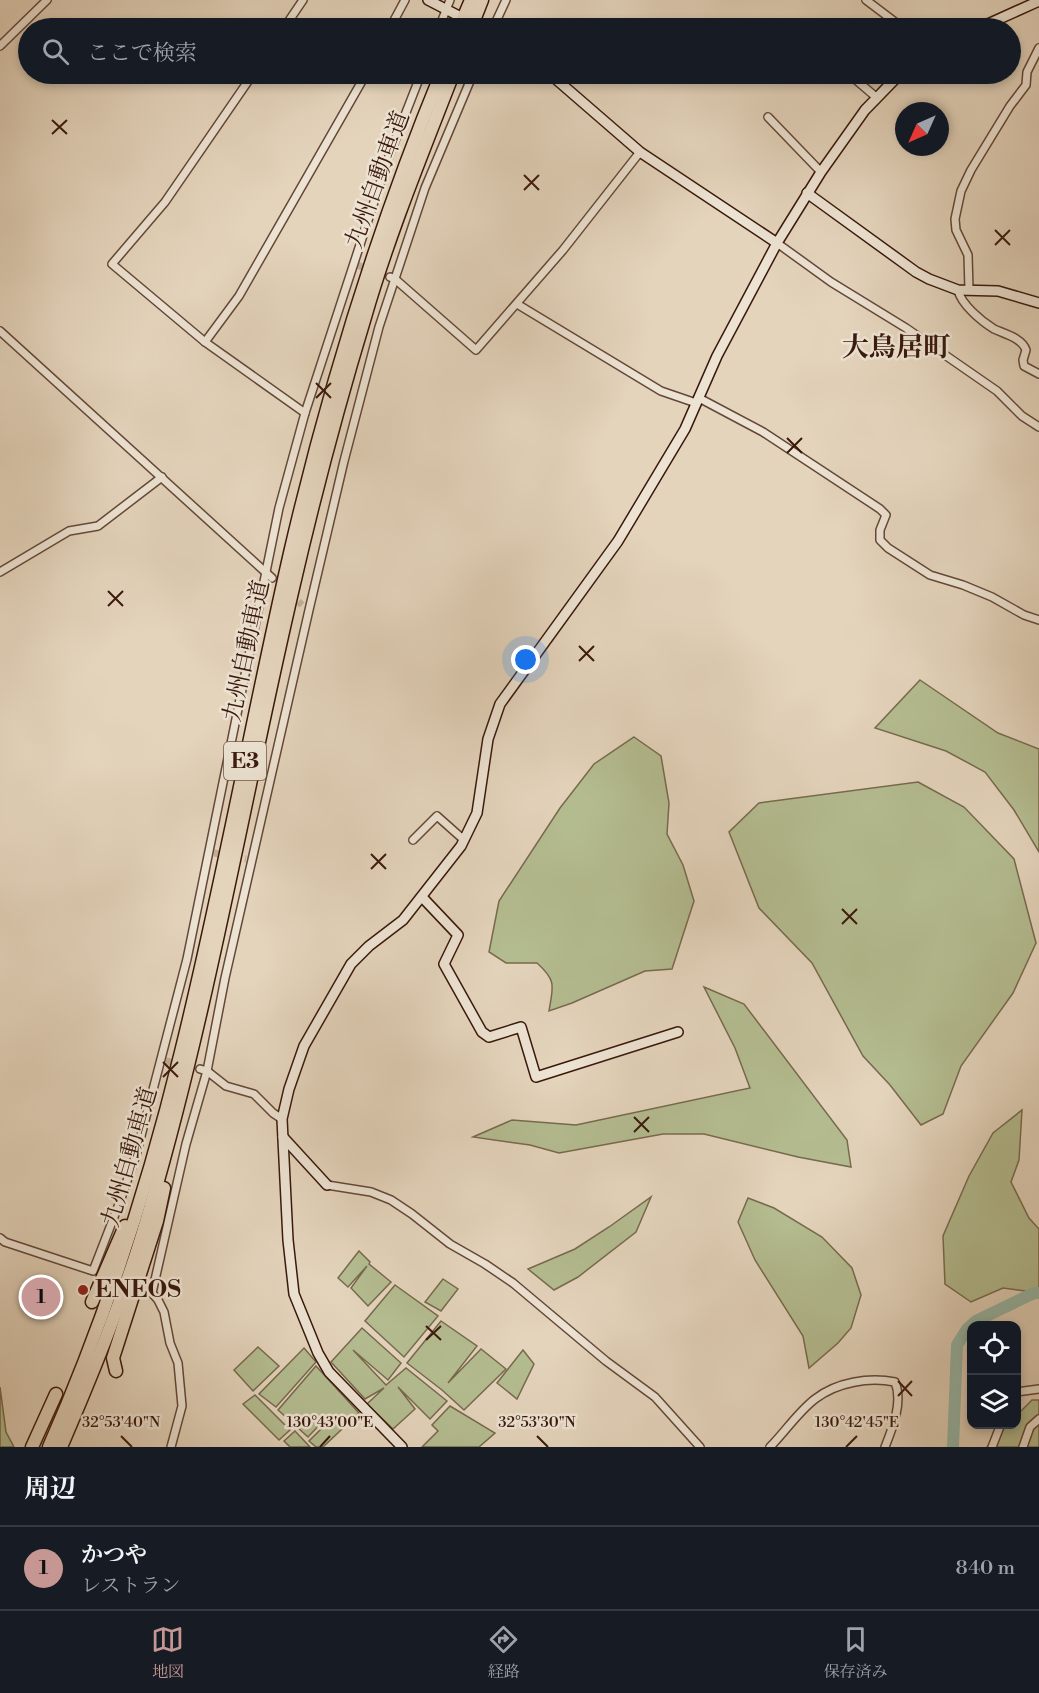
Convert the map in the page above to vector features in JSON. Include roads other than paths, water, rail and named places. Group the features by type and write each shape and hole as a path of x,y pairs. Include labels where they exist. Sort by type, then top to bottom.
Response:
{"highway":[{"path":"463,18 471,0"},
{"path":"478,18 483,0"},
{"name":"九州自動車道","path":"49,1447 110,1294 136,1215 168,1104 202,963 288,560 322,425 338,366 396,188 437,84"},
{"name":"九州自動車道","path":"61,1447 114,1317 147,1217 196,1034 292,590 326,453 365,315 390,241 449,84"},
{"path":"116,1371 113,1358 157,1221 196,1034"},
{"path":"92,1302 124,1227 168,1104"},
{"path":"32,1447 56,1394"}],"street":[{"path":"29,18 48,0"},
{"path":"291,18 303,0"},
{"path":"395,18 405,0"},
{"path":"428,0 457,15"},
{"path":"443,18 450,0"},
{"path":"498,18 506,0"},
{"path":"866,0 890,18"},
{"path":"1001,18 1039,1"},
{"path":"0,46 18,29"},
{"path":"969,290 968,255 956,230 955,219 961,191 999,124 1026,85 1027,72 1039,48"},
{"path":"246,84 165,202 112,264 205,342 305,413"},
{"path":"205,342 239,296 360,84"},
{"path":"0,1238 4,1242 93,1271 119,1204 136,1155 163,1060 212,852 243,683 270,575 279,508 305,413 389,156 417,84"},
{"path":"171,1447 182,1406 178,1363 170,1343 164,1312 159,1300 152,1293 218,1010 306,607 379,327 393,278 425,188 469,84"},
{"path":"562,84 640,152 777,243 831,282 906,328 997,390 1022,416 1039,427"},
{"path":"861,84 876,97"},
{"path":"402,1447 329,1372 318,1353 294,1294 288,1240 282,1119 304,1046 351,964 364,950 403,920 464,840 477,813 488,739 496,710 618,541 685,429 717,356 777,243 807,193 860,116 890,84"},
{"path":"768,117 821,172"},
{"path":"393,278 476,350 563,250 640,152"},
{"path":"807,193 929,279 958,290 998,291 1039,303"},
{"path":"958,290 968,306 984,322 1022,343 1026,350 1024,366 1039,374"},
{"path":"517,304 661,391 697,400 771,437 880,509 886,515 880,530 880,540 888,548 930,575 993,597 1024,615 1039,620"},
{"path":"0,331 270,575"},
{"path":"0,572 69,531 98,526 162,477"},
{"path":"413,840 437,816 464,840"},
{"path":"422,897 458,935 444,964 482,1032 489,1037 520,1027 536,1077 678,1032"},
{"path":"204,1070 226,1086 254,1094 282,1119"},
{"path":"284,1137 327,1185 371,1192 391,1200 450,1244 513,1283 606,1361 655,1397 700,1447"},
{"path":"770,1447 815,1399 839,1386 882,1380 895,1382 900,1393 892,1430 885,1447"},
{"path":"1021,1391 1039,1389"},
{"path":"1023,1447 1030,1427 1039,1419"},
{"path":"992,1447 999,1429"}],"waterway":[{"path":"953,1447 957,1345 967,1329 976,1321 1034,1293 1039,1293"}],"tunnel":[{"path":"357,265 390,277"},
{"path":"291,594 302,605"},
{"path":"214,853 246,859"},
{"path":"166,1061 200,1069"}],"place":[{"name":"ENEOS","path":"83,1290"},
{"name":"かつや","path":"41,1297"}],"district":[{"name":"大鳥居町","path":"896,348"}]}
